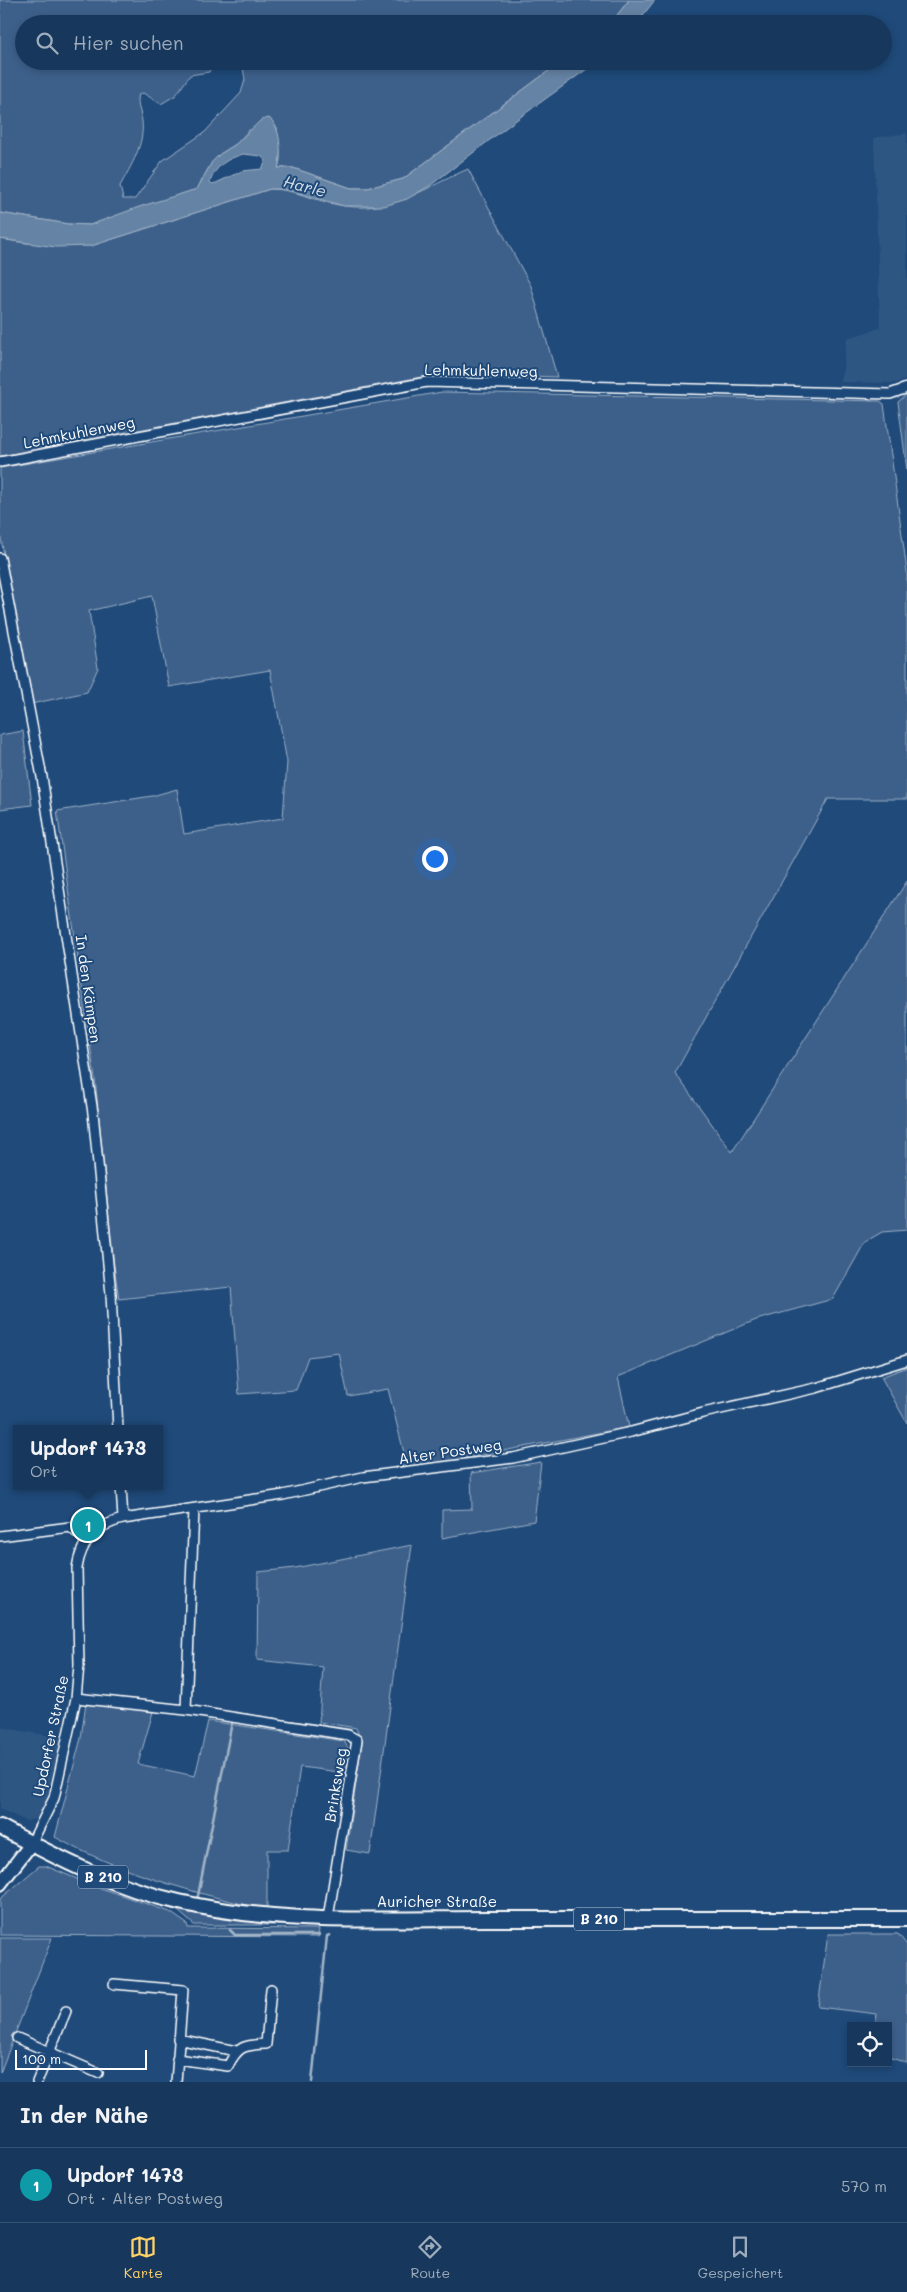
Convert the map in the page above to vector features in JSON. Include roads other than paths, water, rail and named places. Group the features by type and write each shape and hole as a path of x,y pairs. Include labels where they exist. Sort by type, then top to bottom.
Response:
{"main road":[{"name":"B 210","path":"0,1828 30,1844"},
{"name":"Auricher Straße","path":"30,1844 92,1873 135,1890 179,1902 240,1914 328,1918 907,1919"}],"street":[{"name":"Lehmkuhlenweg","path":"0,462 427,382 890,394 907,388"},
{"name":"In den Kämpen","path":"0,558 42,777 93,1114 111,1294 118,1425"},
{"name":"Alter Postweg","path":"86,1540 106,1524 123,1519 283,1495 363,1477 513,1458 816,1388 907,1360"},
{"path":"121,1490 123,1519"},
{"path":"186,1710 194,1508"},
{"path":"0,1536 65,1527 74,1529 86,1540"},
{"name":"Updorfer Straße","path":"30,1844 54,1798 76,1698 80,1665 77,1568 86,1540"},
{"name":"Brinksweg","path":"76,1698 186,1710 348,1735 357,1740 328,1918"},
{"path":"0,1884 30,1844"},
{"path":"114,1984 183,1990 176,2082"},
{"path":"178,2039 236,2051 249,2045 266,2044 271,1989"},
{"path":"37,2082 66,2011"},
{"path":"17,2038 98,2073"},
{"path":"177,2059 228,2066 236,2051"}],"water":[{"path":"629,0 655,0 643,15 617,15"},
{"name":"Harle","path":"550,70 586,70 431,185 407,199 384,206 344,206 284,189 270,189 91,246 56,247 0,239 0,213 68,224 90,225 197,189 212,162 220,154 236,144 261,120 269,118 276,127 280,141 278,168 293,168 351,188 368,188 403,179","holes":["243,154 261,156 266,161 262,169 242,171 216,183 212,184 210,182 215,171 232,158"]}],"waterway":[{"path":"235,1713 350,1730"},
{"path":"197,1901 232,1722"},
{"path":"230,1930 235,1935 319,1935"},
{"path":"312,2082 327,1936 330,1935"}],"place":[{"name":"Updorf 1473","path":"88,1525"}]}
